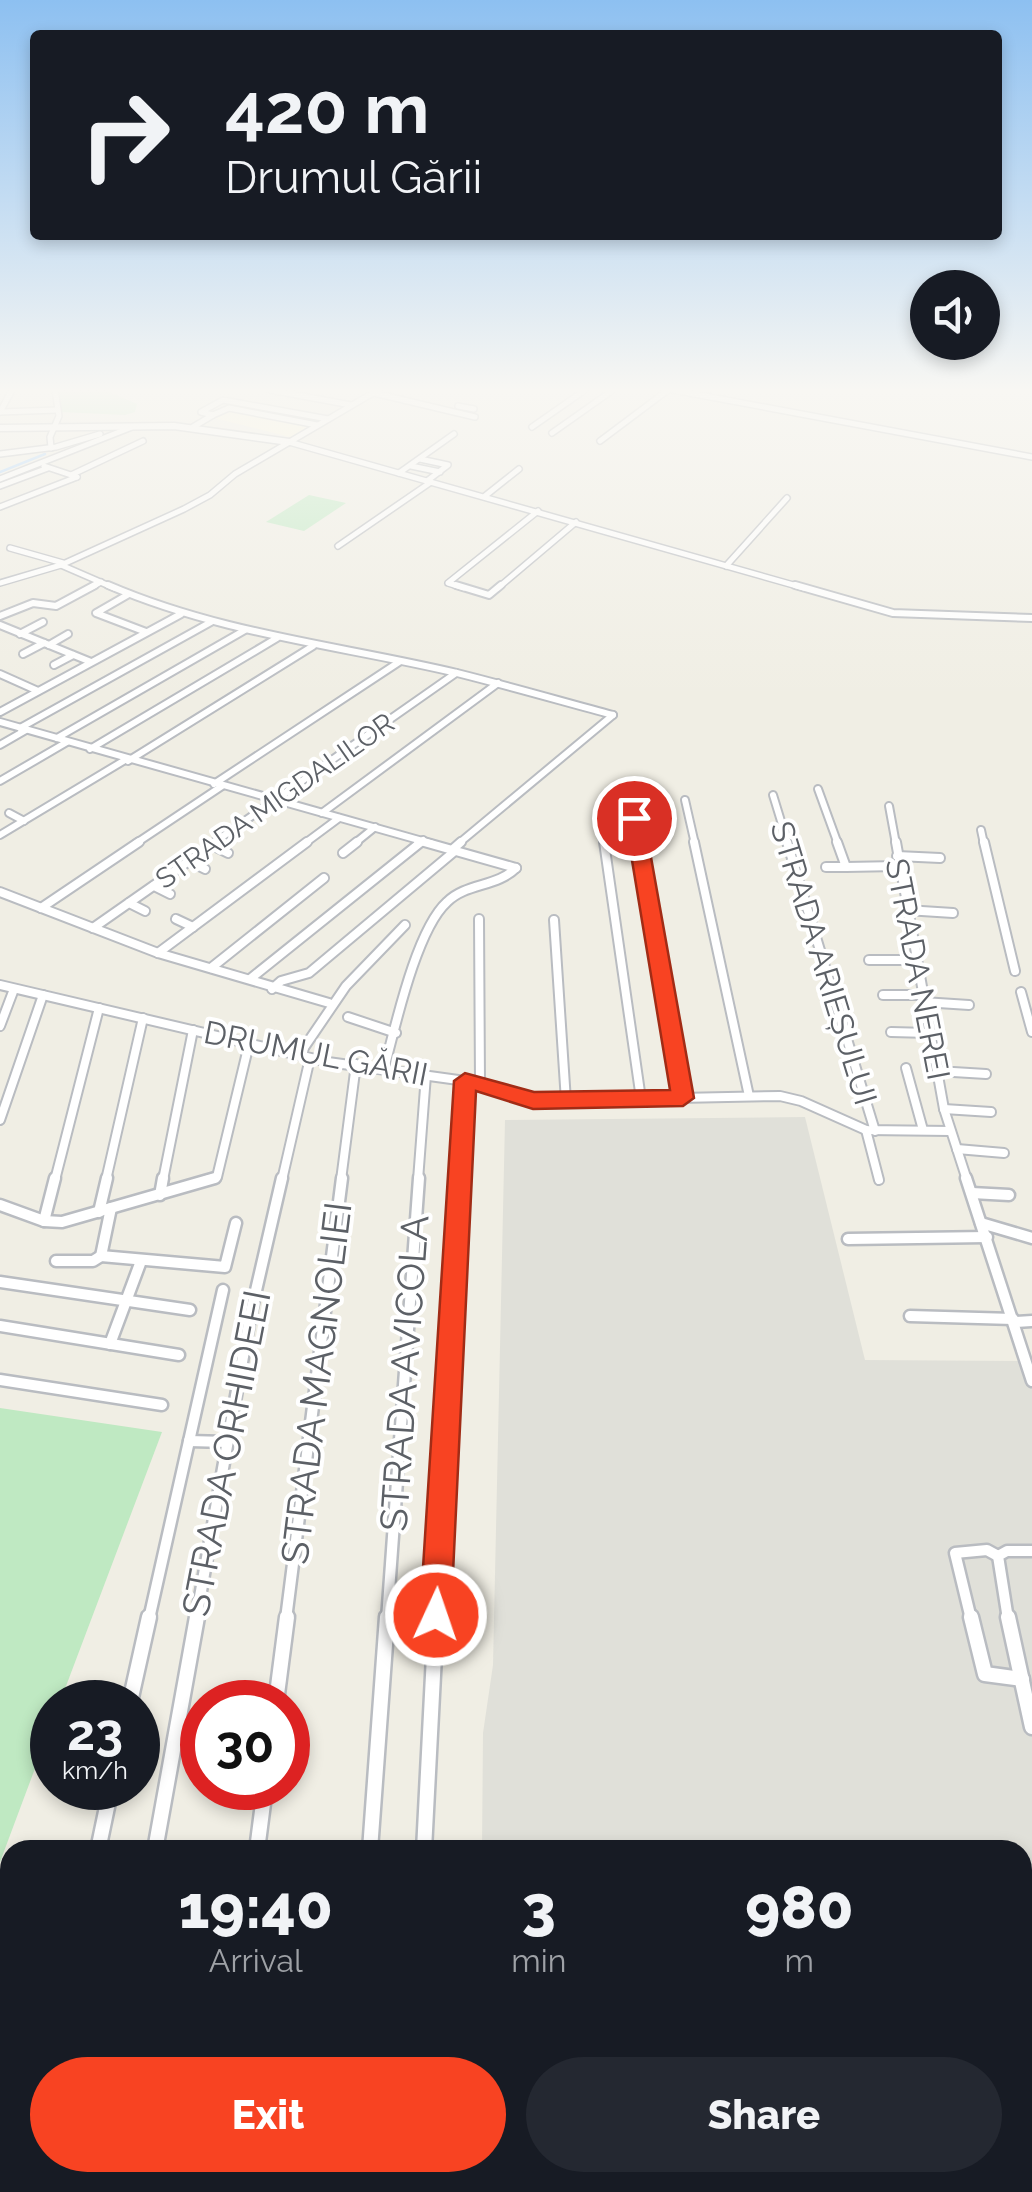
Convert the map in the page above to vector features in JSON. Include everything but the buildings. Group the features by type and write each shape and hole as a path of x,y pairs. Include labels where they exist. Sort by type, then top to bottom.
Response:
{"street":[{"path":"0,507 35,492"},
{"path":"0,585 62,564 213,492"},
{"path":"338,546 413,492"},
{"path":"471,492 900,614 1032,618"},
{"path":"485,496 490,492"},
{"path":"726,566 787,498"},
{"path":"538,511 448,583 489,595 576,522"},
{"path":"10,548 62,564 181,614 456,674 613,716 314,969 272,989"},
{"path":"0,616 32,603 56,606 101,582"},
{"path":"0,585 9,591"},
{"path":"129,594 96,613 146,632"},
{"path":"181,614 0,712 1,722 516,868 510,875 461,890 435,912 384,1068"},
{"path":"0,639 43,622"},
{"path":"0,745 212,622"},
{"path":"110,632 124,624"},
{"path":"0,625 91,662"},
{"path":"57,738 245,630"},
{"path":"23,654 68,634"},
{"path":"90,749 277,638"},
{"path":"1,835 314,646"},
{"path":"54,665 72,655"},
{"path":"41,908 399,662"},
{"path":"0,674 38,691"},
{"name":"STRADA MIGDALILOR","path":"93,928 456,674"},
{"path":"322,813 498,684"},
{"path":"488,691 503,696"},
{"path":"467,706 482,712"},
{"path":"445,723 460,728"},
{"path":"422,740 437,746"},
{"path":"0,781 67,742"},
{"path":"398,757 414,763"},
{"path":"92,765 124,774"},
{"path":"374,775 389,782"},
{"path":"64,780 98,790"},
{"path":"818,789 846,866"},
{"name":"STRADA ARIEȘULUI","path":"772,795 871,1130 879,1180"},
{"path":"37,796 71,807"},
{"path":"685,800 749,1096"},
{"name":"STRADA NEREI","path":"889,806 950,1131"},
{"path":"9,813 44,824"},
{"path":"158,953 340,818"},
{"path":"634,818 683,1098"},
{"path":"343,853 374,827"},
{"path":"605,828 641,1099"},
{"path":"981,830 1015,971"},
{"path":"1,835 16,842"},
{"path":"250,979 423,840"},
{"path":"212,845 228,853"},
{"path":"826,867 940,858"},
{"path":"188,861 204,869"},
{"path":"211,968 324,878"},
{"path":"154,886 170,894"},
{"path":"0,892 158,953 329,1003"},
{"path":"129,903 145,911"},
{"path":"906,910 953,913"},
{"path":"176,919 193,927"},
{"path":"479,919 480,1083"},
{"path":"554,920 566,1101"},
{"path":"304,1057 329,1003 370,956 405,925"},
{"path":"869,960 916,960"},
{"name":"DRUMUL GĂRII","path":"0,986 304,1057 480,1083 527,1100 794,1098 871,1130 950,1131"},
{"path":"0,1026 14,989"},
{"path":"1021,992 1032,1032"},
{"path":"0,1120 43,995"},
{"path":"882,995 970,1005"},
{"path":"44,1222 99,1008"},
{"path":"348,1017 396,1033"},
{"path":"101,1256 105,1210 142,1018"},
{"path":"160,1194 193,1030"},
{"path":"891,1032 929,1033"},
{"path":"0,1205 44,1222 67,1221 217,1177 248,1044"},
{"name":"STRADA ORHIDEEI","path":"157,1840 227,1442 304,1057"},
{"name":"STRADA MAGNOLIEI","path":"279,1680 356,1064"},
{"path":"906,1068 923,1130"},
{"path":"937,1071 986,1074"},
{"name":"STRADA AVICOLA","path":"371,1840 426,1075"},
{"path":"425,1840 465,1081"},
{"path":"944,1109 991,1112"},
{"path":"950,1131 1032,1381"},
{"path":"957,1149 1004,1153"},
{"path":"972,1193 1009,1196"},
{"path":"56,1261 93,1261 101,1256 225,1266 236,1223"},
{"path":"982,1223 1032,1238"},
{"path":"848,1239 987,1237"},
{"path":"110,1344 140,1261"},
{"path":"0,1282 190,1310"},
{"path":"135,1680 223,1290"},
{"path":"910,1316 1032,1322"},
{"path":"0,1326 179,1355"},
{"path":"0,1380 162,1405"},
{"path":"189,1441 227,1442"},
{"path":"998,1556 986,1550 955,1552 985,1674 994,1678 1022,1678"},
{"path":"998,1556 1007,1551 1032,1552"},
{"path":"998,1556 1032,1727"},
{"path":"100,1840 106,1810"},
{"path":"258,1840 262,1810"}],"shaded area":[{"path":"805,1117 865,1360 1032,1361 1032,1840 482,1840 483,1733 493,1665 505,1120"}],"green space":[{"path":"309,495 346,503 304,531 266,522"},
{"path":"0,1408 162,1432 68,1680 30,1680 30,1782 8,1840 0,1840"}],"route":[{"path":"436,1615 465,1081 497,1087 533,1101 683,1098 634,818"}]}
